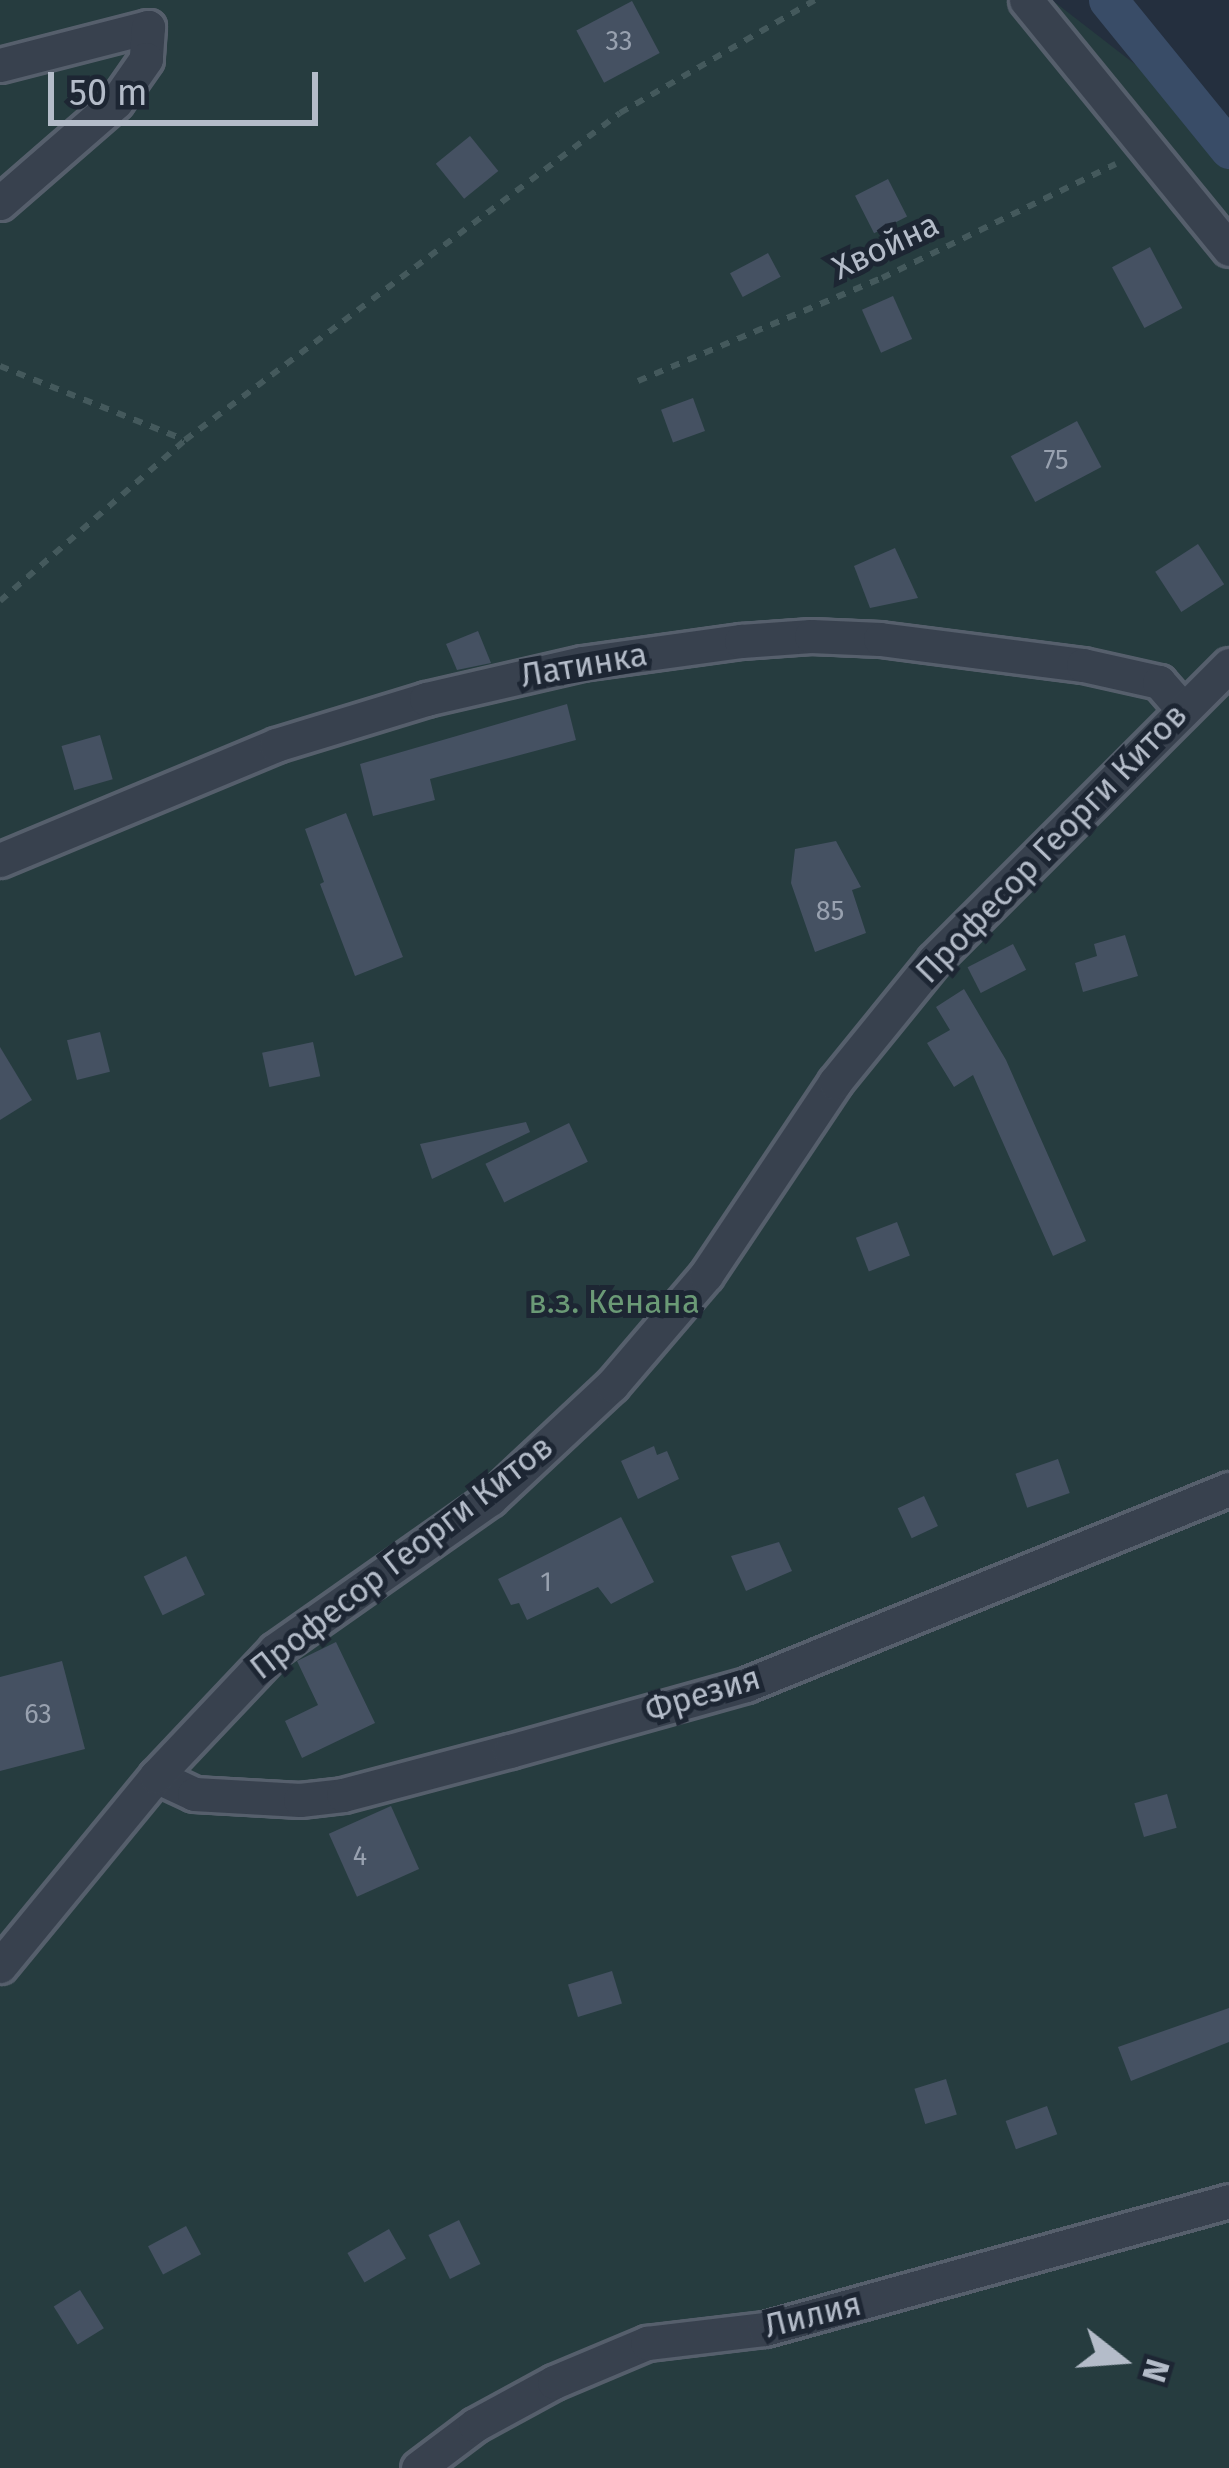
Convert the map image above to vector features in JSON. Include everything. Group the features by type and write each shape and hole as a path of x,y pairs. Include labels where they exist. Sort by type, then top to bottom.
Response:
{"street":[{"path":"1026,0 1229,249"},
{"path":"0,65 148,27 146,58 125,91 0,203"},
{"name":"Латинка","path":"0,860 276,745 426,699 582,663 741,641 811,635 880,639 1083,665 1159,682 1184,710"},
{"name":"Професор Георги Китов","path":"0,1966 156,1776 275,1650 490,1499 612,1385 706,1275 836,1082 934,960 1229,665"},
{"name":"Фрезия","path":"156,1776 194,1794 300,1800 343,1795 510,1751 746,1685 1229,1489"},
{"name":"Лилия","path":"418,2468 534,2392 647,2343 765,2329 1229,2201"}],"path":[{"path":"0,601 185,440 620,113 815,0"},
{"name":"Хвойна","path":"638,381 881,278 1150,148"},
{"path":"0,366 185,440"}],"green space":[{"name":"в.з. Кенана","path":"0,0 1052,0 1229,137 1229,2468 0,2468"}],"building":[{"path":"632,1 660,53 604,83 576,31"},
{"path":"470,136 498,171 464,199 436,164"},
{"path":"888,179 907,216 874,233 855,196"},
{"path":"1150,247 1182,308 1144,328 1112,267"},
{"path":"768,253 781,277 743,297 730,273"},
{"path":"893,296 912,339 881,353 862,310"},
{"path":"693,398 705,431 673,443 661,410"},
{"path":"1077,421 1101,467 1035,502 1011,456"},
{"path":"1198,544 1224,584 1181,612 1155,572"},
{"path":"895,548 918,598 870,608 854,566"},
{"path":"478,631 491,663 457,670 446,644"},
{"path":"567,704 576,740 430,779 435,800 373,816 360,764"},
{"path":"100,735 113,779 74,790 62,746"},
{"path":"346,813 403,957 355,976 305,829"},
{"path":"836,841 861,887 852,890 866,933 815,952 791,883 795,849"},
{"path":"1125,935 1138,976 1083,992 1075,963 1097,956 1094,944"},
{"path":"1013,944 1026,970 981,993 968,967"},
{"path":"964,989 1006,1060 1086,1241 1053,1256 973,1075 954,1087 927,1043 950,1030 936,1007"},
{"path":"100,1032 110,1072 77,1080 67,1040"},
{"path":"313,1042 320,1076 269,1087 262,1053"},
{"path":"0,1047 32,1100 0,1120"},
{"path":"526,1122 530,1132 432,1179 420,1144"},
{"path":"569,1123 588,1162 504,1202 485,1164"},
{"path":"897,1222 910,1256 869,1271 856,1238"},
{"path":"654,1446 657,1455 667,1451 679,1479 638,1499 621,1461"},
{"path":"1058,1459 1070,1493 1027,1508 1015,1474"},
{"path":"924,1496 938,1526 912,1538 898,1508"},
{"path":"621,1517 654,1582 611,1604 598,1587 527,1620 519,1603 511,1605 498,1579"},
{"path":"779,1542 792,1571 746,1591 731,1556"},
{"path":"186,1556 205,1595 163,1615 144,1577"},
{"path":"336,1642 375,1723 302,1758 285,1721 318,1705 297,1661"},
{"path":"62,1661 85,1749 0,1771 0,1677"},
{"path":"1167,1794 1177,1828 1144,1837 1134,1803"},
{"path":"391,1806 419,1869 357,1897 329,1834"},
{"path":"612,1971 622,2004 578,2017 568,1984"},
{"path":"1229,2008 1229,2042 1131,2081 1118,2047"},
{"path":"946,2079 957,2114 925,2124 914,2089"},
{"path":"1047,2106 1057,2134 1016,2149 1006,2121"},
{"path":"459,2220 480,2264 450,2279 428,2235"},
{"path":"186,2226 201,2254 163,2274 148,2246"},
{"path":"389,2229 406,2258 364,2282 347,2253"},
{"path":"80,2290 104,2328 78,2345 54,2306"}],"waterway":[{"path":"1108,0 1229,149"}]}
